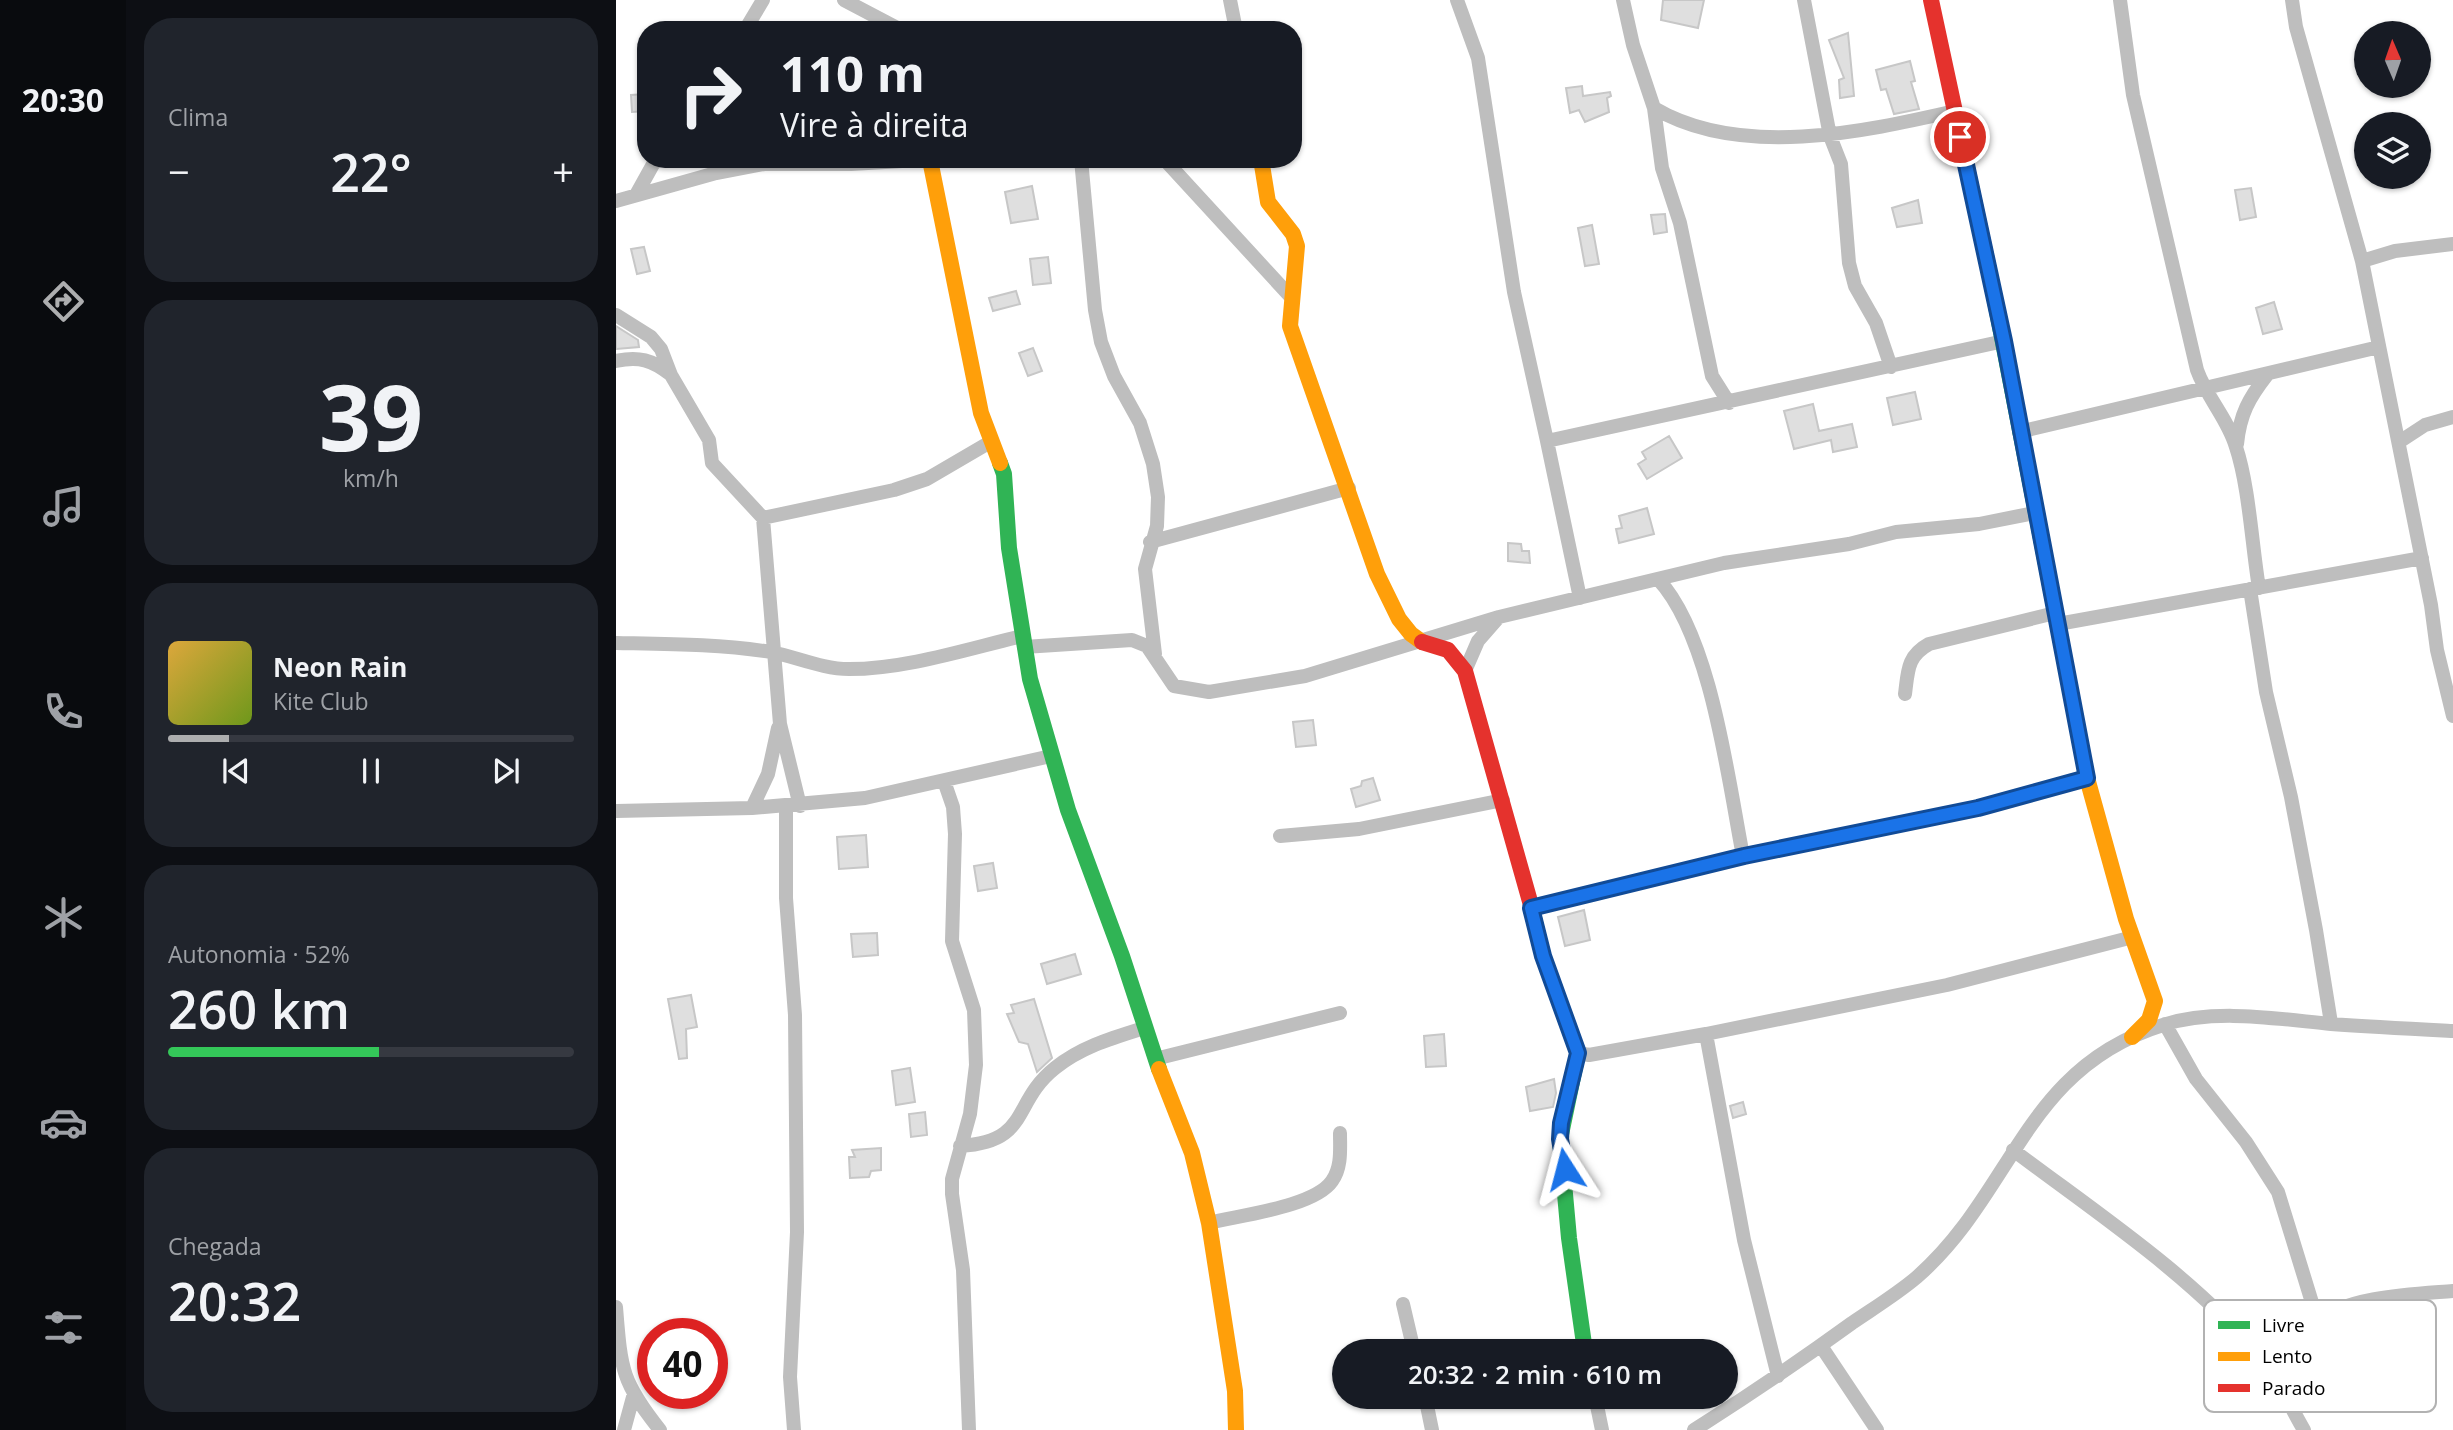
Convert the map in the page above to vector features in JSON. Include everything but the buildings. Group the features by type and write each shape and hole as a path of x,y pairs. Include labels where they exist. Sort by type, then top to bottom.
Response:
{"street":[{"path":"750,21 763,0"},
{"path":"844,0 884,21"},
{"path":"1230,0 1234,21"},
{"path":"1457,0 1478,58 1514,292 1580,598"},
{"path":"1623,0 1633,45 1654,108 1662,167 1680,223 1712,376 1729,403"},
{"path":"1804,0 1830,135 1841,164 1846,242 1855,286 1876,323 1891,367"},
{"path":"1931,0 2004,341 2034,513 2087,778 2133,937 2155,1000 2149,1020 2132,1037"},
{"path":"2120,0 2133,95 2203,389 2227,424 2237,449"},
{"path":"2292,0 2296,27 2362,261 2422,558 2437,650 2453,714"},
{"path":"1654,108 1696,127 1726,133 1830,135 1955,111"},
{"path":"636,195 651,168"},
{"path":"616,201 743,168"},
{"path":"932,168 981,412 1004,474 1009,548 1023,641 1051,756 1122,956 1155,1059 1192,1153 1209,1223 1235,1391 1236,1430"},
{"path":"1082,168 1089,259 1101,342 1114,376 1140,423 1153,464 1158,506 1157,526 1150,542 1145,569 1155,654 1162,672 1174,686 1209,692 1306,676 1417,639 1724,563 1849,544 1896,532 1979,524 2034,513"},
{"path":"1172,168 1289,295"},
{"path":"1263,168 1271,208 1293,232 1297,247 1298,274 1289,295 1290,326 1377,574 1388,599 1417,639 1441,646 1457,655 1465,671 1503,800 1543,956 1578,1053 1560,1139 1584,1339"},
{"path":"2362,261 2395,251 2453,244"},
{"path":"616,315 651,337 661,349 671,375 709,440 712,463 763,518 779,724 793,806 786,898 795,1015 797,1232 790,1377 794,1430"},
{"path":"1547,441 2004,341"},
{"path":"2019,432 2379,347"},
{"path":"616,361 642,358 657,363 671,375"},
{"path":"2267,375 2247,400 2239,421 2237,449 2266,692 2291,797 2316,930 2330,1024"},
{"path":"2399,442 2424,425 2453,417"},
{"path":"763,518 894,490 927,479 992,441"},
{"path":"1150,542 1349,488"},
{"path":"1905,695 1910,660 1917,650 1929,644 2057,619 2422,558"},
{"path":"1658,579 1680,611 1700,655 1744,856"},
{"path":"1465,671 1478,641 1499,617"},
{"path":"616,643 694,645 773,653 812,664 849,669 1023,641 1132,640 1147,646 1155,654"},
{"path":"752,808 768,774 779,724"},
{"path":"616,811 752,808 865,799 1051,756"},
{"path":"1531,908 1744,856 1903,825 2087,778"},
{"path":"944,781 953,807 955,834 952,941 974,1010 976,1065 970,1114 960,1146 951,1194 963,1270 969,1430"},
{"path":"1280,836 1359,829 1503,800"},
{"path":"1578,1053 1589,1055 1706,1034 1947,985 2133,937"},
{"path":"1155,1059 1340,1013"},
{"path":"1694,1430 1778,1376 1916,1277 1965,1227 2013,1150 2074,1073 2087,1061 2132,1037 2165,1024 2214,1017 2287,1018 2330,1024 2453,1031"},
{"path":"2165,1024 2196,1079 2246,1142 2278,1192 2311,1300"},
{"path":"960,1146 985,1145 998,1140 1011,1131 1034,1092 1055,1068 1094,1043 1144,1028"},
{"path":"1706,1034 1744,1240 1778,1376"},
{"path":"1209,1223 1303,1200 1321,1192 1332,1181 1339,1165 1340,1133"},
{"path":"2013,1150 2206,1300"},
{"path":"2381,1300 2453,1291"},
{"path":"1403,1304 1411,1339"},
{"path":"616,1307 622,1371 634,1397 660,1430"},
{"path":"1821,1346 1877,1430"},
{"path":"624,1430 634,1397"},
{"path":"1428,1409 1432,1430"},
{"path":"1598,1409 1602,1430"},
{"path":"2295,1412 2304,1430"}],"traffic: fast":[{"path":"1988,265 2054,606"},
{"path":"1000,463 1004,474 1009,548 1030,679 1068,810 1122,956 1159,1069"},
{"path":"1531,905 1543,956 1578,1053 1560,1139 1569,1238 1583,1339"}],"traffic: slow":[{"path":"932,168 981,413 1000,463"},
{"path":"1262,168 1268,202 1293,234 1297,246 1290,326 1377,574 1399,619 1411,634 1422,642"},
{"path":"2054,606 2087,778 2126,919 2155,1001 2149,1020 2132,1037"},
{"path":"1159,1069 1192,1153 1209,1223 1235,1391 1236,1430"}],"traffic: jam":[{"path":"1931,0 1988,265"},
{"path":"1422,642 1448,650 1465,671 1531,905"}],"route":[{"path":"1565,1169 1560,1139 1561,1123 1578,1053 1543,956 1531,908 1744,856 1978,808 2087,778 2029,485 2004,341 1960,137"}]}
